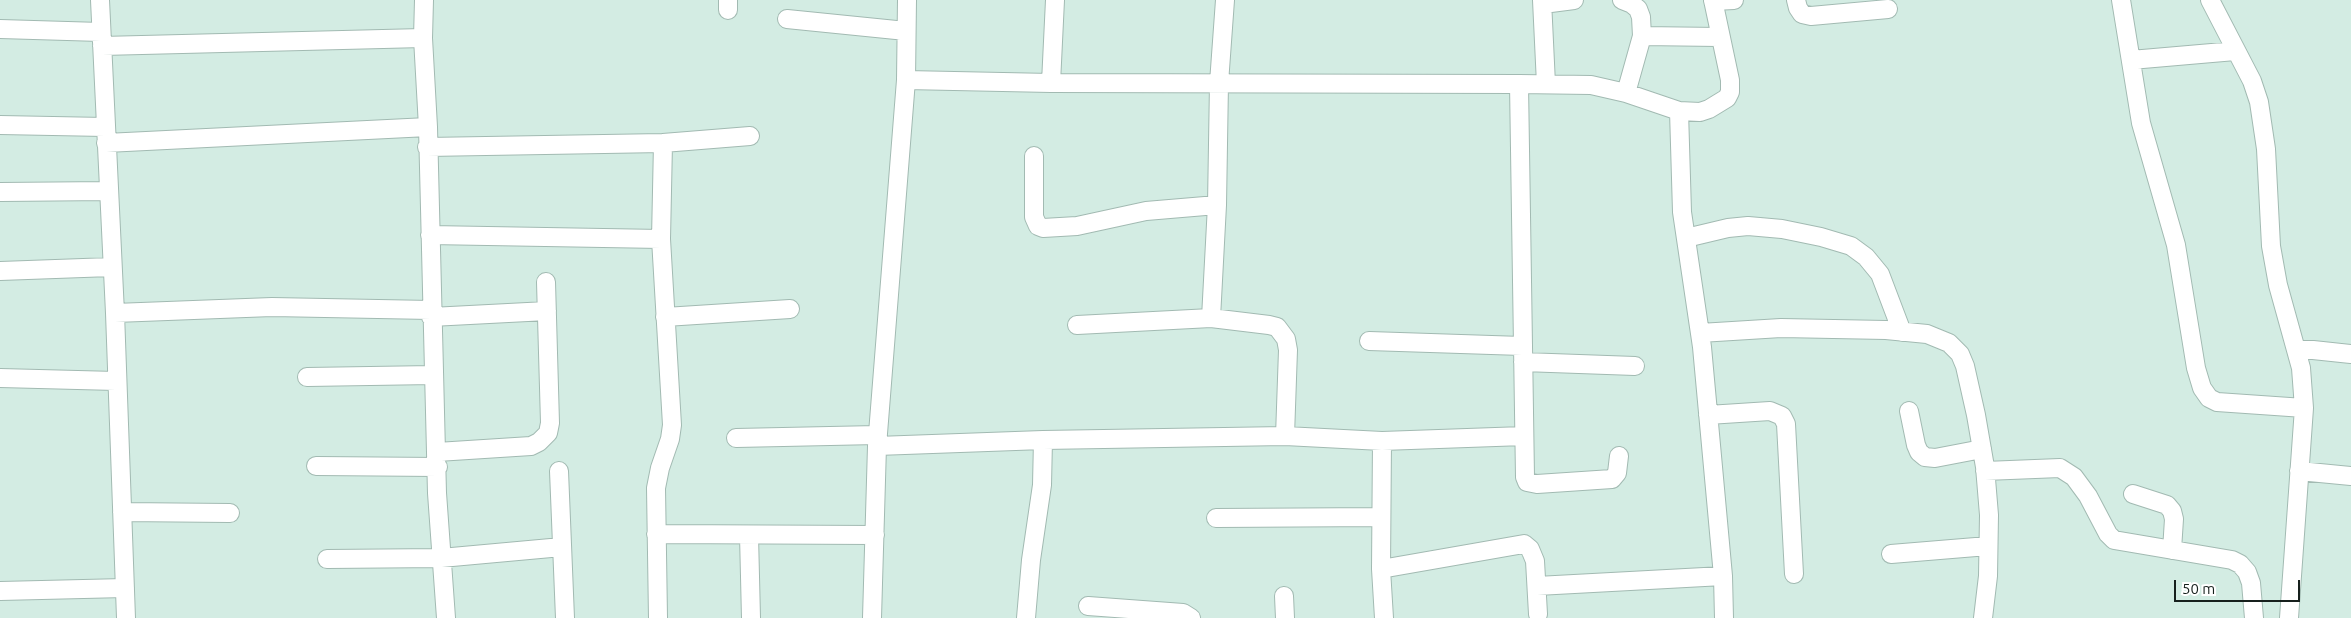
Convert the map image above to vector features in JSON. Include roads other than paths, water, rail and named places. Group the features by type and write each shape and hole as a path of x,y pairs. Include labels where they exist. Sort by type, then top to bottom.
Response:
{"street":[{"path":"100,0 111,267 115,313 126,618"},
{"path":"424,0 423,38 428,127 431,314 437,493 446,618"},
{"path":"872,618 877,440 906,80 906,0"},
{"path":"1052,83 1055,0"},
{"path":"1211,318 1217,205 1219,83 1225,0"},
{"path":"1546,84 1542,2 1574,0"},
{"path":"1622,0 1638,9 1641,17 1642,36 1626,93"},
{"path":"906,80 1052,83 1591,85 1626,93 1679,111 1700,112 1727,98 1730,92 1730,80 1719,37 1713,1 1734,0"},
{"path":"1796,0 1802,14 1812,16 1888,9"},
{"path":"2121,0 2142,123 2176,245 2196,368 2202,388 2209,398 2218,402 2304,408"},
{"path":"2210,0 2235,51 2252,80 2259,102 2266,149 2271,246 2278,285 2301,368 2304,408 2289,618"},
{"path":"787,19 906,31"},
{"path":"0,29 101,39 423,38"},
{"path":"1642,36 1719,37"},
{"path":"2131,60 2235,51"},
{"path":"1519,84 1525,477 1527,482 1537,484 1612,479 1617,473 1619,456"},
{"path":"1679,111 1682,212 1700,333 1722,576 1724,618"},
{"path":"0,125 106,135 428,127"},
{"path":"427,147 662,143 750,136"},
{"path":"658,618 656,488 660,468 670,439 672,425 661,239 662,143"},
{"path":"1034,156 1034,217 1038,226 1042,228 1078,226 1146,211 1217,205"},
{"path":"0,192 108,191"},
{"path":"1686,238 1728,228 1748,226 1811,235 1851,246 1866,257 1880,274 1902,332"},
{"path":"430,235 661,239"},
{"path":"0,271 111,267"},
{"path":"316,466 437,459 531,446 539,442 548,433 550,423 546,282"},
{"path":"115,313 272,308 431,314 547,311"},
{"path":"665,317 790,308"},
{"path":"1077,325 1211,318 1277,327 1286,339 1288,350 1285,436"},
{"path":"1700,333 1781,328 1927,334 1948,343 1960,354 1967,374 1982,449 1990,515 1983,618"},
{"path":"1369,341 1635,366"},
{"path":"2296,350 2351,354"},
{"path":"306,377 434,375"},
{"path":"0,378 116,381"},
{"path":"1708,415 1770,411 1782,416 1786,424 1794,574"},
{"path":"1909,411 1916,445 1925,457 1935,458 1982,449"},
{"path":"736,438 1044,440 1285,436 1382,441 1524,436"},
{"path":"1026,618 1031,560 1042,485 1044,440"},
{"path":"1382,441 1381,569 1384,618"},
{"path":"1985,471 2060,468 2074,477 2088,496 2108,534 2114,540 2232,560 2240,564 2252,583 2254,618"},
{"path":"560,471 565,618"},
{"path":"2300,472 2351,476"},
{"path":"2133,494 2167,505 2172,511 2174,519 2172,550"},
{"path":"122,512 230,513"},
{"path":"1216,518 1381,517"},
{"path":"656,534 874,535"},
{"path":"750,535 751,618"},
{"path":"1381,569 1524,544 1530,549 1535,561 1538,614"},
{"path":"1891,554 1988,546"},
{"path":"327,559 442,558 562,547"},
{"path":"1537,586 1722,576"},
{"path":"0,591 125,588"},
{"path":"1284,596 1285,618"},
{"path":"1088,606 1183,613 1191,618"}]}
